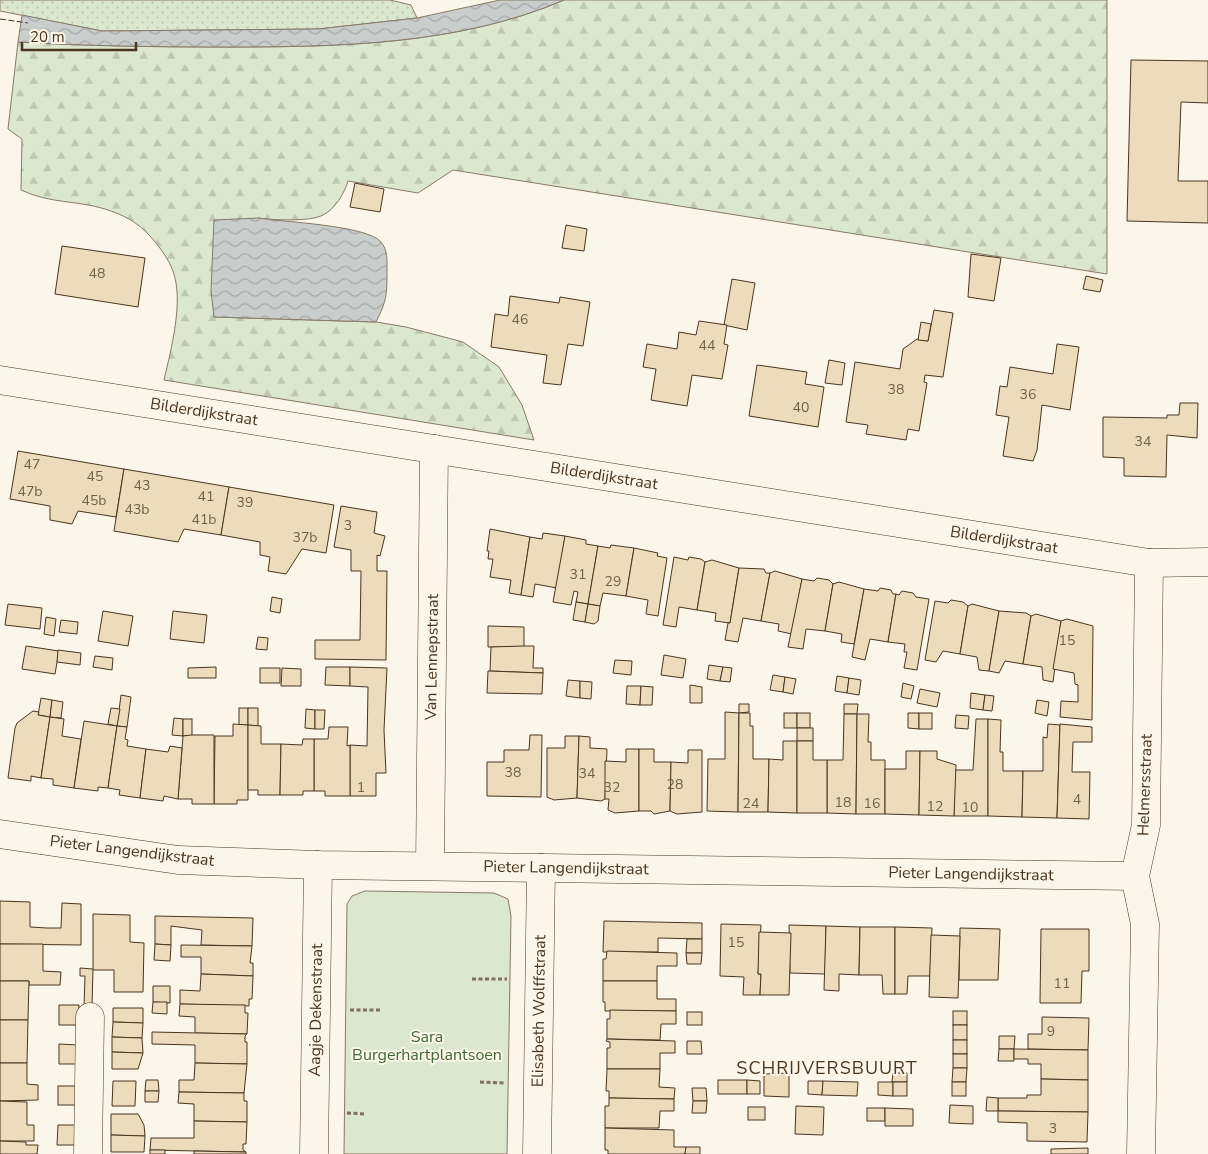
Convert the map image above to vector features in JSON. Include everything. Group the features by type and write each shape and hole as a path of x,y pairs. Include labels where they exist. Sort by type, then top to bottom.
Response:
{"street":[{"name":"Bilderdijkstraat","path":"0,380 1149,563 1208,562"},
{"name":"Van Lennepstraat","path":"430,866 434,449"},
{"name":"Helmersstraat","path":"1141,1154 1145,924 1135,876 1146,825 1149,563"},
{"name":"Pieter Langendijkstraat","path":"0,834 178,860 318,866 1135,876"},
{"name":"Aagje Dekenstraat","path":"314,1154 318,866"},
{"name":"Elisabeth Wolffstraat","path":"537,1154 541,868"},
{"path":"88,1154 90,1017"}],"green space":[{"path":"0,0 390,0 411,5 417,18 318,29 102,31 0,11"},
{"path":"564,0 1107,0 1107,274 453,170 418,193 348,181 338,201 323,215 300,220 258,218 214,317 376,322 406,327 463,342 499,367 522,405 534,440 164,380 175,326 177,296 173,271 160,248 140,227 118,214 94,206 43,198 21,190 22,139 8,129 18,42 200,47 355,44 441,35 524,15"},
{"name":"Sara Burgerhartplantsoen","path":"365,891 494,893 508,899 511,916 507,1154 344,1154 347,904 352,896"}],"water":[{"path":"500,0 564,0 524,15 483,26 440,35 354,44 200,47 18,42 22,15 102,31 318,29 417,18"},
{"path":"258,218 342,228 373,236 381,242 387,256 387,286 386,297 376,322 214,317 211,291 214,220"}],"building":[{"path":"1131,60 1208,61 1208,103 1181,102 1178,181 1208,181 1208,223 1127,221"},
{"path":"355,183 384,189 380,212 350,207"},
{"path":"566,225 587,229 584,251 562,248"},
{"path":"62,246 145,258 138,307 55,294"},
{"path":"971,254 1001,258 994,301 968,297"},
{"path":"1086,276 1103,280 1100,292 1083,289"},
{"path":"732,279 755,283 747,330 724,325"},
{"path":"510,296 559,303 560,297 590,302 583,346 568,344 561,385 543,383 547,355 491,347 495,314 508,316"},
{"path":"934,310 953,313 943,377 925,375 924,382 927,383 919,431 908,429 906,440 866,434 868,425 846,422 855,362 900,369 903,349 917,339 928,341"},
{"path":"699,321 727,325 724,344 728,345 722,379 692,375 687,406 651,400 656,369 643,367 647,344 677,349 679,332 696,335"},
{"path":"921,322 931,324 928,341 918,340"},
{"path":"1057,344 1079,347 1070,410 1042,405 1037,450 1033,461 1003,456 1009,417 996,415 1000,386 1007,387 1010,367 1053,374"},
{"path":"829,360 845,363 842,385 825,383"},
{"path":"757,365 807,372 805,384 824,387 818,427 749,416"},
{"path":"1180,403 1198,403 1197,438 1167,435 1166,477 1124,476 1124,458 1103,457 1103,417 1167,418 1167,415 1179,415"},
{"path":"18,451 124,469 116,517 78,511 72,524 50,520 50,506 10,499"},
{"path":"124,469 229,487 221,535 184,529 178,542 114,531"},
{"path":"229,487 334,505 326,553 302,549 286,574 268,571 270,557 260,555 260,542 221,535"},
{"path":"341,506 377,512 374,533 385,536 380,556 377,555 377,571 387,571 386,660 315,659 315,640 360,640 361,571 351,571 351,550 334,547"},
{"path":"490,529 530,537 521,595 509,593 511,580 490,577 493,559 488,559 489,551 487,551"},
{"path":"543,533 565,536 557,588 535,584 533,597 521,595 530,537 542,539"},
{"path":"565,536 586,540 586,544 598,546 588,604 576,602 578,592 574,591 571,605 553,602"},
{"path":"611,545 634,548 626,596 603,593 600,606 588,604 598,546 610,548"},
{"path":"634,548 658,553 657,556 667,558 658,616 646,614 648,600 626,596"},
{"path":"674,557 688,560 689,557 701,559 705,562 697,610 679,607 676,627 663,625"},
{"path":"712,560 739,568 730,623 715,621 716,613 697,610 705,562"},
{"path":"739,568 764,569 766,573 770,573 761,621 743,618 738,642 725,640 728,623 730,623"},
{"path":"775,571 802,579 792,634 778,631 779,624 761,621 770,573"},
{"path":"817,578 829,580 833,584 825,631 806,629 803,649 788,647 802,579 814,581"},
{"path":"839,582 864,589 854,644 841,642 842,634 825,631 833,584"},
{"path":"880,588 891,590 893,594 896,594 888,642 870,639 865,660 852,657 864,589 878,591"},
{"path":"902,591 913,593 916,597 929,599 917,670 904,668 907,652 904,652 905,644 888,642 896,594 899,595"},
{"path":"272,597 282,599 280,613 270,611"},
{"path":"951,600 963,602 968,606 960,654 943,651 936,662 925,660 935,601 948,603"},
{"path":"576,602 588,604 585,622 573,620"},
{"path":"8,604 42,608 40,629 5,625"},
{"path":"588,604 600,606 598,621 594,624 585,622"},
{"path":"972,604 999,611 989,671 979,670 977,657 960,654 968,606"},
{"path":"103,611 133,616 128,646 98,641"},
{"path":"173,611 207,615 204,643 170,639"},
{"path":"999,611 1026,613 1031,616 1023,664 1005,661 999,673 989,671"},
{"path":"1036,614 1061,621 1053,682 1043,680 1042,667 1023,664 1031,616"},
{"path":"46,617 56,619 54,636 44,634"},
{"path":"1067,619 1093,626 1092,720 1060,717 1061,701 1078,702 1078,685 1075,684 1074,673 1053,669 1061,621"},
{"path":"61,620 78,622 77,634 59,632"},
{"path":"488,626 524,627 524,647 488,647"},
{"path":"258,637 268,638 267,650 256,649"},
{"path":"26,646 59,651 55,674 22,669"},
{"path":"534,646 533,668 543,668 543,673 490,671 491,647"},
{"path":"58,650 81,653 80,665 57,662"},
{"path":"664,655 686,659 683,678 661,675"},
{"path":"95,656 113,658 112,670 93,667"},
{"path":"615,660 632,661 631,675 613,673"},
{"path":"709,665 723,667 720,681 707,679"},
{"path":"216,667 216,678 188,678 188,668"},
{"path":"326,667 350,667 350,686 325,685"},
{"path":"350,667 387,668 384,730 386,773 376,773 376,796 350,796 350,745 367,746 368,687 350,686"},
{"path":"723,667 732,668 730,682 720,681"},
{"path":"260,668 280,668 280,683 260,683"},
{"path":"282,668 301,669 301,686 281,686"},
{"path":"488,671 543,673 542,694 487,693"},
{"path":"773,675 785,677 783,692 770,690"},
{"path":"837,676 849,678 847,693 835,691"},
{"path":"785,677 796,679 793,694 783,692"},
{"path":"849,678 861,680 859,695 847,693"},
{"path":"568,680 580,681 580,698 566,696"},
{"path":"580,681 592,682 591,699 580,698"},
{"path":"903,683 914,686 911,699 901,697"},
{"path":"690,685 702,687 702,703 690,703"},
{"path":"627,686 641,686 640,705 626,704"},
{"path":"641,686 653,687 652,705 640,705"},
{"path":"920,689 940,693 937,707 917,703"},
{"path":"971,693 985,695 983,710 970,708"},
{"path":"121,695 131,697 127,727 117,726"},
{"path":"985,695 994,696 992,711 983,710"},
{"path":"41,698 52,700 50,717 38,715"},
{"path":"52,700 63,702 61,718 50,717"},
{"path":"1037,700 1049,702 1047,716 1035,713"},
{"path":"739,704 749,704 749,712 739,713"},
{"path":"844,704 858,704 857,714 844,714"},
{"path":"111,708 120,709 117,726 108,724"},
{"path":"239,708 248,708 248,725 239,725"},
{"path":"248,708 258,708 258,726 248,725"},
{"path":"306,709 315,710 315,729 305,728"},
{"path":"315,710 325,710 324,729 315,729"},
{"path":"33,711 39,712 38,715 50,717 41,778 31,776 31,781 8,778 15,728 17,723"},
{"path":"725,712 739,713 738,812 707,811 708,759 725,759"},
{"path":"739,713 750,713 750,726 753,726 753,759 769,759 768,812 738,812"},
{"path":"784,713 797,713 797,728 784,728"},
{"path":"797,713 810,713 810,728 797,728"},
{"path":"908,713 919,713 919,729 908,728"},
{"path":"919,713 932,713 932,729 919,729"},
{"path":"844,714 857,714 856,814 827,813 827,760 843,760"},
{"path":"857,714 869,714 868,742 871,742 871,760 885,760 885,814 856,814"},
{"path":"956,715 969,716 968,729 955,728"},
{"path":"50,717 64,719 62,736 81,739 74,788 53,785 53,779 41,778"},
{"path":"174,718 183,719 183,736 172,735"},
{"path":"183,719 192,719 192,736 183,736"},
{"path":"976,719 988,719 988,816 954,816 954,770 973,770"},
{"path":"988,719 1001,720 1000,752 1003,752 1003,771 1023,771 1022,817 988,816"},
{"path":"84,721 117,726 108,788 98,787 98,791 74,788"},
{"path":"233,724 248,725 248,800 237,800 237,804 214,804 215,736 233,736"},
{"path":"1048,724 1060,725 1057,818 1022,817 1023,771 1043,771 1043,737 1047,738"},
{"path":"1060,724 1092,727 1092,742 1073,742 1072,772 1090,772 1089,819 1057,818"},
{"path":"248,725 261,726 261,744 281,744 280,795 258,795 258,790 248,790"},
{"path":"117,726 127,727 125,739 128,740 127,746 146,749 140,798 119,795 120,790 108,788"},
{"path":"329,727 348,727 347,746 350,745 350,796 325,796 325,791 314,791 314,739 328,739"},
{"path":"797,728 813,728 813,741 797,741"},
{"path":"214,735 214,804 192,804 192,799 178,799 183,736"},
{"path":"530,735 542,735 541,797 487,796 487,762 504,762 504,750 529,750"},
{"path":"565,736 579,736 577,798 554,800 547,797 547,748 565,748"},
{"path":"579,736 590,737 590,748 607,749 605,799 601,801 577,798"},
{"path":"303,739 314,739 314,791 303,791 303,795 280,795 281,744 302,745"},
{"path":"783,741 797,741 797,813 768,812 769,759 783,760"},
{"path":"797,741 813,741 813,760 827,760 827,813 797,813"},
{"path":"170,746 182,748 178,799 164,796 163,801 140,798 146,749 168,752"},
{"path":"626,749 639,749 639,811 615,813 608,810 609,799 605,799 605,761 626,762"},
{"path":"639,749 654,749 654,762 671,762 670,811 654,814 651,811 639,811"},
{"path":"688,750 702,750 702,812 677,814 670,811 671,762 688,763"},
{"path":"906,751 920,751 919,815 885,814 885,769 906,769"},
{"path":"920,751 937,751 937,759 956,765 954,816 919,815"},
{"path":"0,901 30,902 30,927 47,928 61,928 62,903 81,904 81,945 0,944"},
{"path":"93,914 130,915 130,942 144,943 143,992 114,992 114,970 93,970"},
{"path":"155,916 253,918 252,946 201,945 202,930 171,926 171,945 155,944"},
{"path":"604,921 702,923 702,939 658,938 658,952 603,952"},
{"path":"721,924 761,925 758,974 761,974 760,995 743,995 744,977 720,976"},
{"path":"789,925 826,926 825,974 790,973"},
{"path":"826,926 860,927 859,975 839,974 839,991 824,990"},
{"path":"860,927 895,927 895,994 883,994 882,975 859,975"},
{"path":"895,927 932,928 930,976 908,976 907,994 895,994"},
{"path":"960,928 1000,929 998,980 959,980"},
{"path":"1041,929 1089,929 1089,971 1082,971 1081,1003 1040,1003"},
{"path":"759,932 791,933 789,995 760,995 761,974 758,974"},
{"path":"931,935 960,936 958,998 929,997"},
{"path":"687,939 702,939 702,953 686,953"},
{"path":"0,944 43,944 43,971 61,972 60,985 29,985 29,981 0,981"},
{"path":"155,944 171,945 170,961 154,960"},
{"path":"181,945 252,946 250,963 253,963 253,976 201,974 201,957 181,957"},
{"path":"607,951 677,953 677,966 657,966 657,981 603,981 603,959 606,959"},
{"path":"686,953 702,953 701,964 687,964"},
{"path":"80,968 93,969 92,1006 84,1006 85,976 80,976"},
{"path":"201,974 253,976 252,999 249,999 249,1006 180,1004 180,990 200,991"},
{"path":"0,981 29,981 28,1020 0,1020"},
{"path":"603,981 657,981 657,999 676,999 676,1011 605,1011"},
{"path":"153,986 170,986 170,1003 153,1002"},
{"path":"153,1002 167,1002 167,1014 152,1013"},
{"path":"180,1004 245,1005 245,1013 248,1013 247,1034 195,1033 195,1017 179,1016"},
{"path":"59,1005 79,1005 78,1025 59,1025"},
{"path":"113,1008 143,1008 143,1023 113,1022"},
{"path":"610,1010 676,1011 676,1024 661,1024 660,1040 607,1039 607,1019 610,1019"},
{"path":"953,1011 967,1011 967,1025 953,1025"},
{"path":"687,1012 702,1012 702,1025 687,1025"},
{"path":"1042,1017 1089,1018 1088,1050 1028,1049 1028,1034 1042,1034"},
{"path":"0,1020 28,1020 27,1063 0,1063"},
{"path":"113,1022 143,1023 142,1038 112,1037"},
{"path":"953,1025 967,1025 967,1040 953,1040"},
{"path":"152,1032 247,1034 245,1042 247,1042 247,1064 195,1063 195,1045 152,1044"},
{"path":"999,1036 1015,1036 1014,1049 999,1049"},
{"path":"112,1037 142,1038 143,1053 112,1052"},
{"path":"607,1039 675,1041 675,1053 660,1053 660,1069 607,1069 607,1048 610,1048 610,1042 606,1041"},
{"path":"953,1040 967,1040 967,1054 953,1054"},
{"path":"687,1041 701,1041 702,1054 687,1054"},
{"path":"59,1044 78,1045 77,1064 59,1064"},
{"path":"999,1049 1014,1049 1014,1061 998,1061"},
{"path":"1014,1049 1088,1050 1088,1080 1041,1079 1041,1064 1028,1064 1028,1059 1014,1059"},
{"path":"112,1052 143,1053 138,1069 112,1069"},
{"path":"953,1054 967,1054 967,1068 953,1068"},
{"path":"0,1063 27,1063 27,1084 38,1085 38,1100 0,1101"},
{"path":"195,1063 247,1064 244,1093 179,1092 179,1080 194,1080"},
{"path":"953,1068 967,1068 966,1082 952,1082"},
{"path":"607,1069 660,1069 659,1087 675,1088 674,1099 609,1098 609,1091 606,1091"},
{"path":"789,1073 789,1097 764,1096 764,1074"},
{"path":"893,1073 907,1073 907,1082 892,1082"},
{"path":"1041,1079 1088,1080 1088,1112 998,1111 998,1098 1027,1098 1027,1095 1041,1095"},
{"path":"146,1080 158,1080 159,1091 145,1091"},
{"path":"718,1080 747,1080 747,1094 718,1094"},
{"path":"747,1080 760,1081 760,1094 747,1094"},
{"path":"113,1081 136,1081 135,1106 112,1106"},
{"path":"808,1081 823,1081 822,1095 808,1094"},
{"path":"823,1081 858,1082 857,1096 822,1095"},
{"path":"878,1082 893,1082 893,1096 878,1095"},
{"path":"893,1082 907,1082 907,1096 893,1096"},
{"path":"952,1082 966,1082 966,1096 952,1096"},
{"path":"58,1086 77,1086 77,1105 58,1105"},
{"path":"692,1088 706,1088 707,1101 693,1101"},
{"path":"145,1091 159,1091 158,1102 145,1102"},
{"path":"179,1092 244,1093 244,1101 247,1101 247,1122 194,1121 194,1104 178,1103"},
{"path":"987,1097 998,1098 998,1111 986,1111"},
{"path":"609,1098 674,1099 674,1111 660,1111 659,1128 605,1128 605,1106 609,1106"},
{"path":"0,1101 27,1102 27,1125 34,1125 34,1141 0,1141"},
{"path":"693,1101 707,1101 706,1113 692,1113"},
{"path":"950,1105 973,1106 973,1124 949,1123"},
{"path":"796,1106 824,1107 823,1135 795,1134"},
{"path":"748,1107 765,1107 765,1120 748,1120"},
{"path":"867,1108 885,1108 885,1121 867,1121"},
{"path":"885,1108 913,1109 913,1126 885,1126"},
{"path":"998,1111 1088,1112 1087,1142 1027,1141 1027,1123 998,1122"},
{"path":"111,1114 138,1114 144,1125 145,1136 111,1135"},
{"path":"194,1121 247,1122 246,1144 243,1144 243,1150 246,1152 150,1150 151,1138 194,1138"},
{"path":"58,1125 76,1125 76,1145 57,1145"},
{"path":"605,1128 674,1130 674,1147 686,1147 685,1154 608,1154 608,1150 605,1150"},
{"path":"111,1135 145,1136 144,1152 111,1152"},
{"path":"0,1141 26,1142 26,1145 38,1145 37,1154 0,1154"},
{"path":"686,1147 700,1147 700,1154 685,1154"},
{"path":"1088,1148 1088,1154 1051,1154 1051,1149"},
{"path":"150,1150 165,1150 165,1154 150,1154"},
{"path":"194,1151 246,1152 246,1154 194,1154"}],"fence":[{"path":"0,19 28,23"}],"district":[{"name":"SCHRIJVERSBUURT","path":"827,1068"}]}
